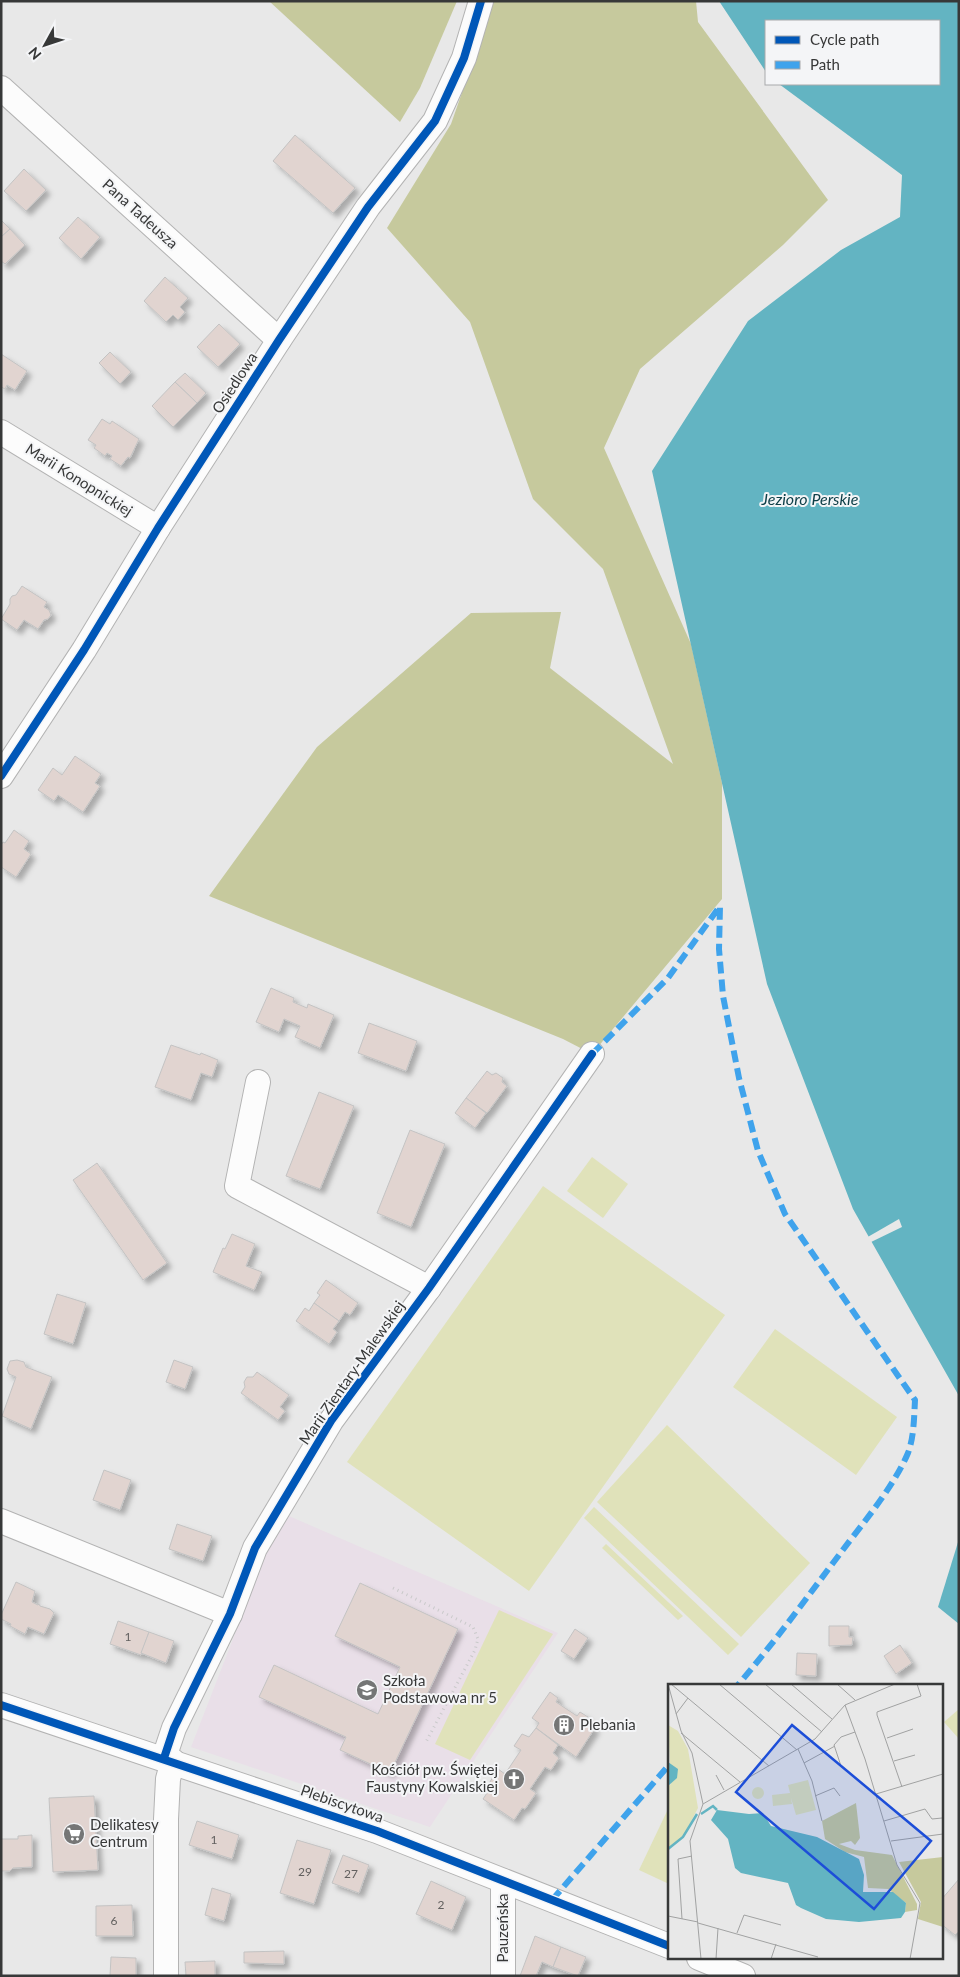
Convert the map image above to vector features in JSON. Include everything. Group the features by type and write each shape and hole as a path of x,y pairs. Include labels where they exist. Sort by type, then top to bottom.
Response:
{"street":[{"name":"Osiedlowa","path":"1,776 84,650 158,528 279,340 368,207 435,121 464,58 481,1"},
{"name":"Pana Tadeusza","path":"1,88 279,340"},
{"name":"Marii Konopnickiej","path":"1,432 158,528"},
{"name":"Marii Zientary-Malewskiej","path":"166,1976 166,1819 168,1760 174,1728 230,1614 256,1548 331,1422 429,1288 592,1054"},
{"path":"258,1082 237,1186 429,1288"},
{"path":"1,1520 230,1614"},
{"name":"Plebiscytowa","path":"1,1705 377,1831 668,1946"},
{"name":"Pauzeńska","path":"503,1881 503,1976"},
{"path":"704,1960 743,1976"}],"path":[{"path":"393,1588 473,1627 478,1639 475,1650 426,1742"}],"shaded area":[{"name":"Szkoła Podstawowa nr 5","path":"289,1516 558,1633 430,1827 191,1747 266,1554"}],"green space":[{"path":"269,1 457,1 420,88 400,122"},
{"path":"494,1 696,1 698,22 828,200 783,245 640,369 604,448 691,644 722,783 722,899 592,1054 563,1039 209,896 317,747 471,613 561,612 550,668 673,764 603,569 533,499 470,322 387,228 451,124"},
{"path":"592,1157 628,1184 603,1218 567,1191"},
{"path":"543,1186 725,1315 529,1591 347,1462"},
{"path":"775,1329 897,1417 856,1475 733,1387"},
{"path":"667,1425 810,1563 741,1637 597,1502"},
{"path":"594,1507 739,1644 728,1655 584,1518"},
{"path":"606,1544 683,1616 678,1620 602,1548"},
{"path":"499,1610 553,1634 470,1760 435,1744"},
{"path":"959,1709 959,1739 944,1722"},
{"path":"668,1809 668,1884 639,1870"}],"water":[{"name":"Jezioro Perskie","path":"719,1 959,1 959,1396 853,1209 767,984 652,471 748,321 841,250 900,217 902,175 780,85 940,85 940,20 765,20 765,70"},
{"path":"959,1539 959,1624 938,1607"}],"pier":[{"path":"899,1219 902,1227 869,1243 866,1238"}],"building":[{"path":"295,135 355,188 333,213 273,161"},
{"path":"24,169 46,190 26,211 4,191"},
{"path":"78,217 100,237 81,259 59,238"},
{"path":"1,220 10,229 1,237"},
{"path":"10,229 25,245 5,264 1,261 1,237"},
{"path":"165,277 188,298 180,307 185,312 178,320 173,315 166,322 144,301"},
{"path":"219,324 240,344 218,367 197,347"},
{"path":"110,352 131,372 120,384 99,363"},
{"path":"1,354 27,371 15,390 7,385 5,389 1,387"},
{"path":"185,373 206,393 197,403 175,382"},
{"path":"175,382 197,403 173,427 152,406"},
{"path":"102,419 110,424 112,421 139,439 130,458 128,457 121,466 110,459 112,456 107,453 105,456 94,448 96,445 88,440"},
{"path":"22,586 47,602 44,607 49,610 51,615 48,619 44,620 38,629 24,620 17,630 1,619 10,604 10,599 16,595"},
{"path":"75,756 101,774 95,783 100,786 83,812 58,795 54,801 38,790 53,768 62,775"},
{"path":"14,830 29,841 24,849 31,854 16,877 1,867 1,845 3,842 5,843"},
{"path":"271,988 294,998 293,1002 307,1008 308,1004 334,1015 320,1048 295,1037 300,1026 284,1019 279,1032 256,1022"},
{"path":"369,1023 417,1041 406,1071 358,1053"},
{"path":"171,1045 218,1060 212,1077 201,1073 191,1100 155,1087"},
{"path":"487,1071 492,1075 496,1073 503,1078 502,1082 507,1086 487,1113 466,1098"},
{"path":"319,1092 354,1106 320,1189 286,1176"},
{"path":"466,1098 486,1113 475,1128 455,1113"},
{"path":"410,1130 445,1144 411,1227 377,1213"},
{"path":"97,1163 167,1263 143,1280 73,1180"},
{"path":"232,1234 255,1244 246,1266 262,1272 254,1290 213,1272 223,1248 225,1249"},
{"path":"326,1280 358,1303 350,1315 345,1312 339,1321 314,1303 320,1295 317,1293"},
{"path":"57,1294 86,1303 73,1344 44,1334"},
{"path":"314,1303 339,1321 333,1329 337,1332 329,1344 296,1321 305,1308 309,1311"},
{"path":"174,1360 193,1367 185,1389 166,1382"},
{"path":"10,1361 24,1362 26,1367 52,1377 31,1429 2,1416 16,1377 9,1374 7,1369"},
{"path":"257,1372 289,1395 280,1407 285,1411 278,1420 241,1393 245,1387 244,1382 247,1377 253,1377"},
{"path":"104,1470 131,1480 120,1510 93,1500"},
{"path":"177,1524 212,1536 203,1561 169,1549"},
{"path":"16,1582 35,1591 32,1602 50,1609 54,1613 44,1634 28,1627 25,1634 1,1619 1,1615"},
{"path":"360,1583 458,1629 390,1773 340,1750 346,1737 259,1697 274,1665 378,1714 400,1667 335,1636"},
{"path":"118,1621 149,1632 141,1655 110,1644"},
{"path":"829,1626 849,1626 849,1637 853,1637 852,1645 829,1646"},
{"path":"575,1629 588,1638 574,1659 561,1651"},
{"path":"149,1632 174,1641 166,1663 141,1653"},
{"path":"900,1645 912,1663 896,1674 884,1656"},
{"path":"797,1653 817,1654 816,1676 796,1675"},
{"name":"Plebania","path":"550,1692 558,1698 556,1702 577,1716 580,1712 588,1717 585,1722 595,1728 576,1757 536,1728 539,1723 532,1718"},
{"name":"Kościół pw. Świętej Faustyny Kowalskiej","path":"536,1728 558,1745 553,1753 559,1758 551,1770 545,1767 530,1789 536,1793 525,1809 522,1808 514,1820 483,1799 491,1787 488,1785 498,1769 505,1774 521,1750 514,1746 522,1734 529,1737"},
{"name":"Delikatesy Centrum","path":"94,1796 98,1870 53,1872 49,1798"},
{"path":"197,1821 239,1835 232,1859 189,1845"},
{"path":"32,1835 32,1867 1,1871 1,1839 18,1839 18,1836"},
{"path":"297,1840 331,1850 314,1904 280,1893"},
{"path":"343,1855 369,1865 359,1893 332,1883"},
{"path":"959,1879 959,1931 955,1935 942,1925 942,1899"},
{"path":"431,1881 466,1897 452,1930 416,1914"},
{"path":"212,1888 231,1894 224,1921 205,1915"},
{"path":"132,1905 133,1936 96,1936 96,1906"},
{"path":"535,1936 561,1947 553,1967 542,1962 536,1976 520,1976"},
{"path":"561,1947 586,1957 578,1976 553,1967"},
{"path":"284,1951 284,1964 244,1963 244,1952"},
{"path":"111,1957 136,1958 136,1976 110,1976"},
{"path":"215,1961 215,1976 186,1976 185,1962"}],"marked path":[{"path":"592,1054 668,978 720,906 719,949 723,996 739,1078 758,1151 785,1214 915,1400 910,1447 887,1491 791,1619 739,1684"},
{"path":"552,1900 668,1766"}],"cycle path":[{"path":"1,776 84,650 158,528 279,340 368,207 435,121 464,58 481,1"},
{"path":"164,1758 174,1728 230,1614 255,1548 331,1421 429,1288 592,1054"},
{"path":"1,1705 377,1831 668,1946"}],"place":[{"name":"Szkoła Podstawowa nr 5","path":"367,1690"},
{"name":"Plebania","path":"564,1725"},
{"name":"Kościół pw. Świętej Faustyny Kowalskiej","path":"514,1779"},
{"name":"Delikatesy Centrum","path":"74,1834"}]}
